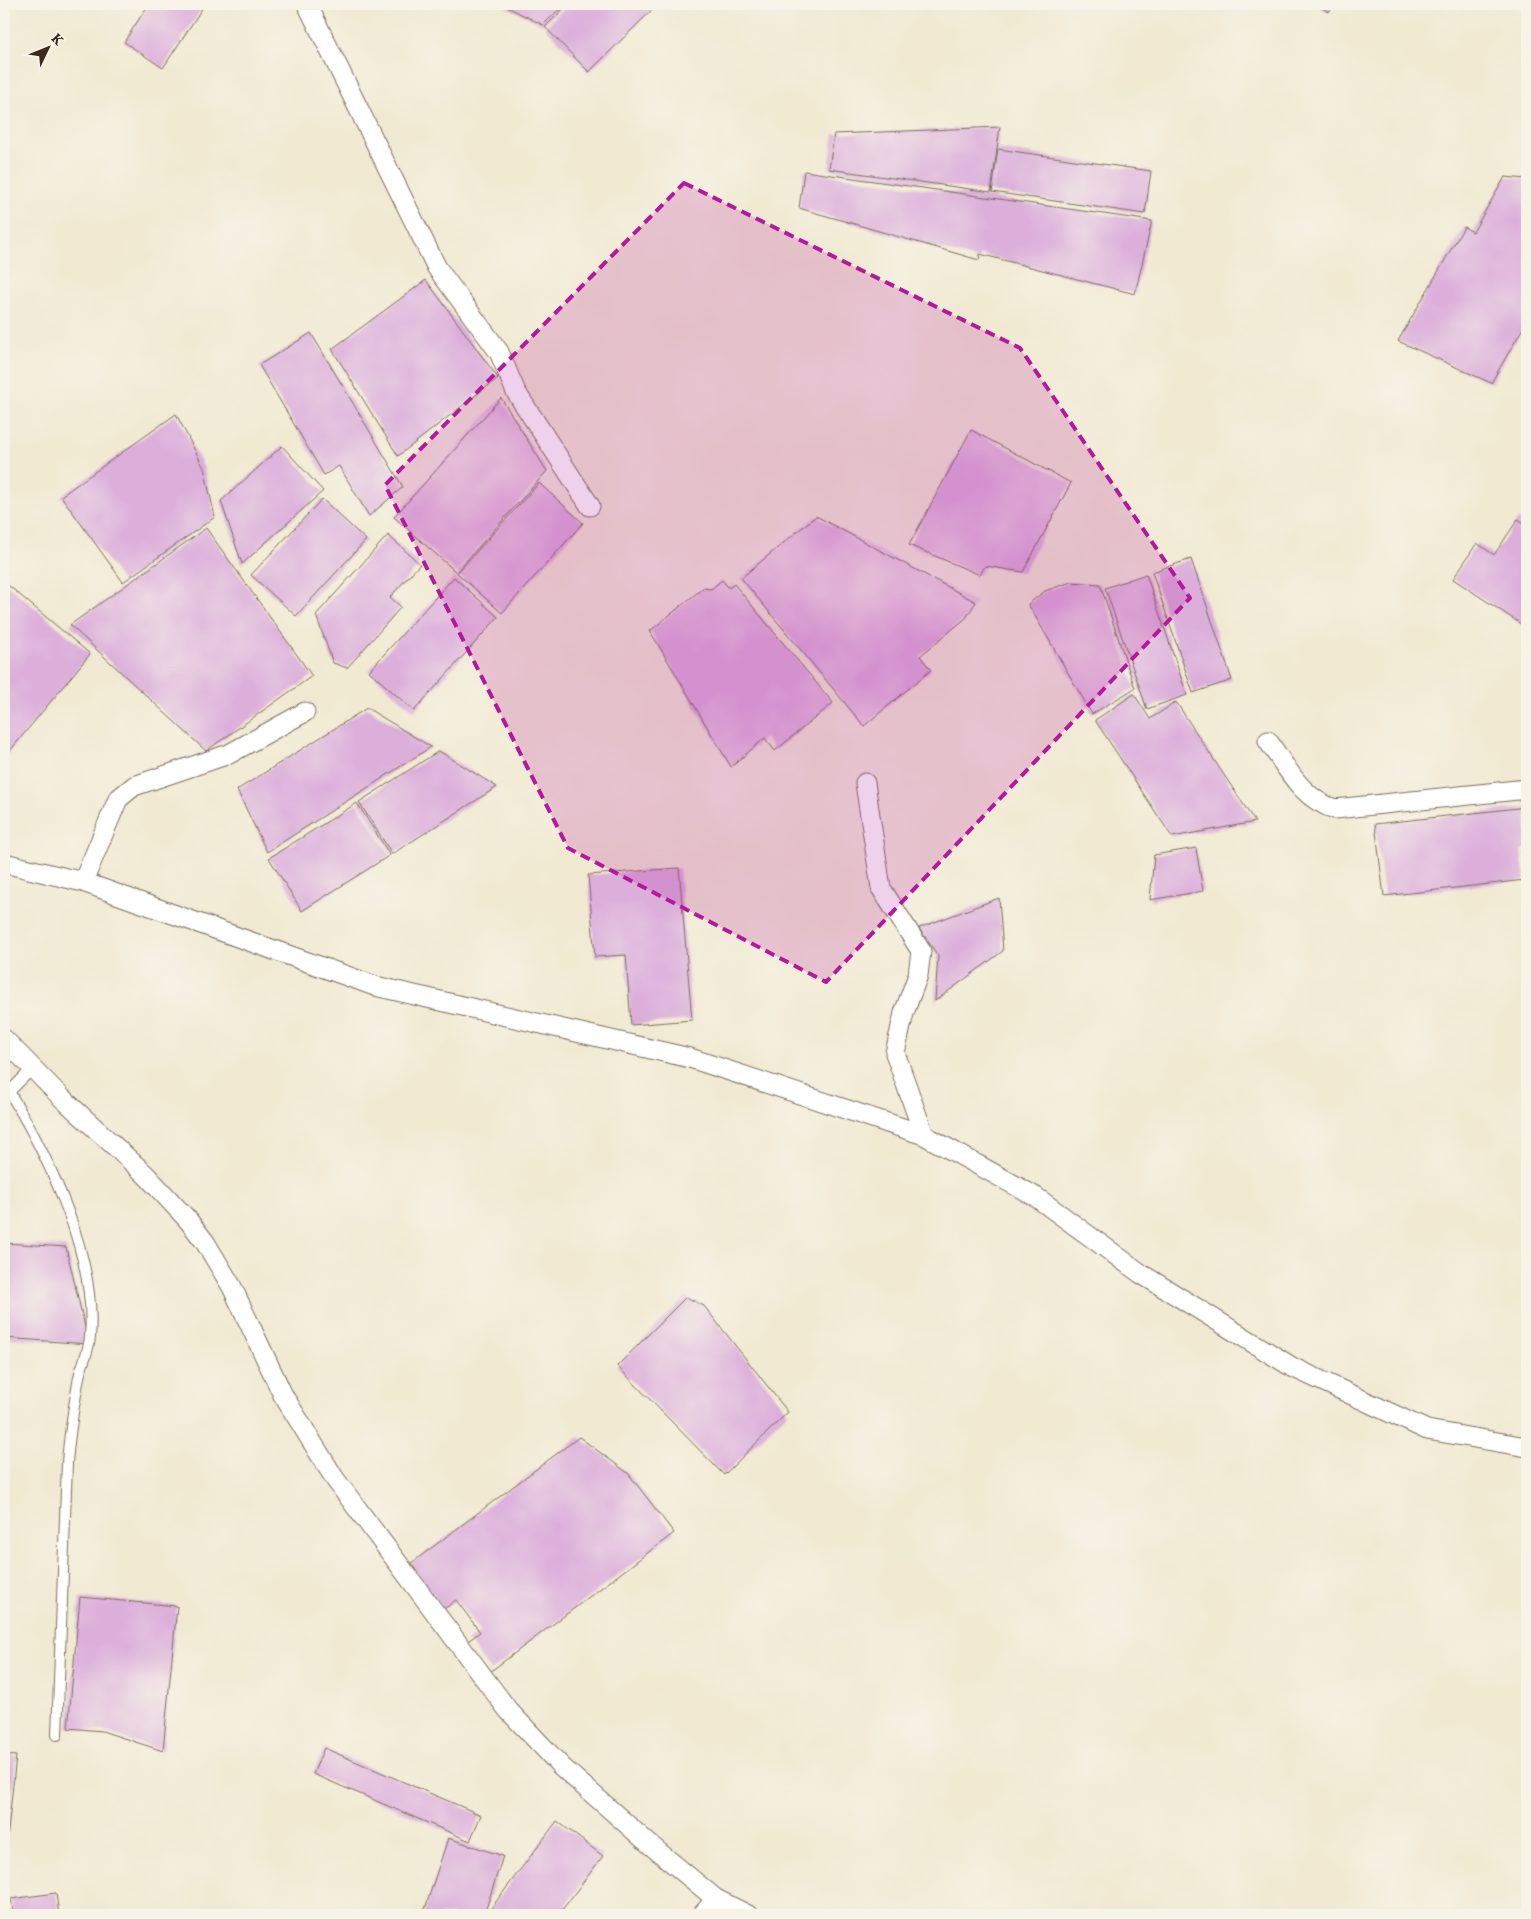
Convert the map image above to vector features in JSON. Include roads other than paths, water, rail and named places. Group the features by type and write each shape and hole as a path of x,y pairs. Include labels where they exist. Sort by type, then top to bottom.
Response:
{"street":[{"path":"307,4 438,268 499,352 516,392 590,506"},
{"path":"83,882 118,799 134,786 229,754 304,712"},
{"path":"1268,741 1305,792 1320,804 1334,809 1527,788"},
{"path":"865,782 881,888 921,951 918,975 904,1014 895,1053 924,1135"},
{"path":"4,862 83,882 375,986 690,1058 924,1135 1036,1197 1140,1273 1292,1367 1427,1430 1527,1447"},
{"path":"4,1039 32,1069 145,1174 183,1214 205,1242 232,1287 283,1395 334,1479 508,1710 562,1767 716,1899 748,1915"},
{"path":"702,1915 716,1899"}],"lane":[{"path":"32,1069 7,1095 44,1154 74,1226 83,1257 91,1313 90,1339 79,1376 68,1461 57,1735"}]}
